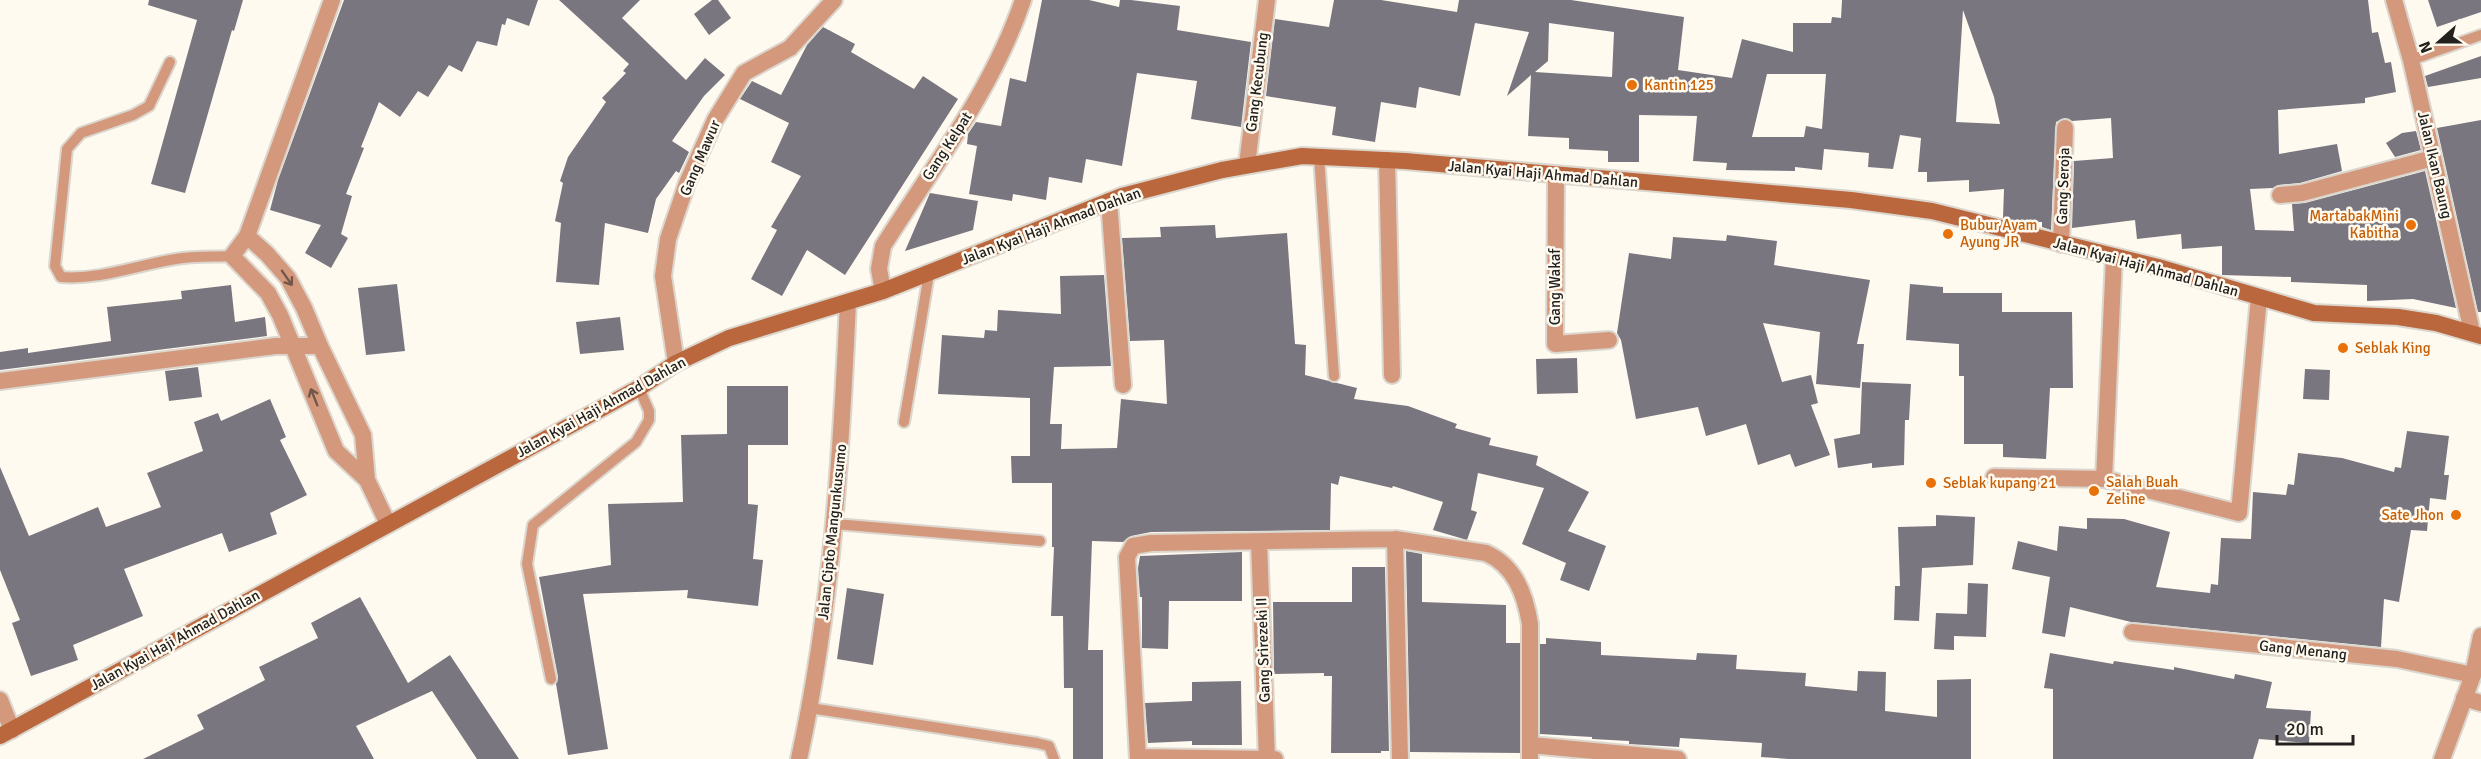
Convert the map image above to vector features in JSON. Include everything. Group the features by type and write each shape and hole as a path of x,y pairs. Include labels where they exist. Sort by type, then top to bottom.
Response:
{"main road":[{"name":"Jalan Kyai Haji Ahmad Dahlan","path":"6,733 639,388 676,363 729,338 883,291 1133,193 1247,165 1302,156 1387,160 1851,200 1932,211 2158,267 2314,312 2398,318 2476,334"}],"street":[{"path":"332,0 247,236 232,256 268,293 280,315 336,451 367,480"},
{"name":"Gang Mawur","path":"676,363 663,276 668,239 687,183 715,120 744,73 790,48 834,0"},
{"name":"Gang Kelpat","path":"883,291 879,269 883,246 975,103 1016,23 1023,0"},
{"name":"Gang Kecubung","path":"1247,165 1267,0"},
{"name":"Jalan Ikan Baung","path":"2394,0 2411,60 2476,334"},
{"name":"Gang Seroja","path":"2061,244 2065,128"},
{"path":"2280,195 2302,193 2433,158"},
{"path":"1387,160 1392,375"},
{"name":"Gang Wakaf","path":"1556,175 1555,344 1609,340"},
{"path":"1109,201 1123,385"},
{"path":"247,236 288,278 304,308 363,435 367,480 388,524"},
{"path":"2104,479 2114,257"},
{"path":"1994,477 2104,479 2239,513 2259,297"},
{"name":"Jalan Cipto Mangunkusumo","path":"799,759 820,651 835,524 848,302"},
{"path":"0,381 264,347 320,346"},
{"path":"1395,539 1401,759"},
{"path":"1275,759 1138,758 1128,552 1136,544 1395,539 1486,553 1499,558 1507,566 1521,590 1530,624 1531,752 1678,759"},
{"name":"Gang Srirezeki II","path":"1259,542 1267,759"},
{"name":"Gang Menang","path":"2132,632 2397,659 2472,675"},
{"path":"2442,759 2472,675 2481,636"},
{"path":"2464,698 2481,703"},
{"path":"0,700 6,733"}],"lane":[{"path":"2411,60 2481,35"},
{"path":"170,62 149,106 133,115 81,133 67,149 55,266 61,277 74,278 104,276 179,258 232,256"},
{"path":"1319,156 1334,376"},
{"path":"904,422 929,274"},
{"path":"551,679 527,564 533,525 636,442 649,420 649,411 639,388"},
{"path":"835,524 1040,541"},
{"path":"810,708 1037,742 1049,746 1054,759"}],"building":[{"path":"149,0 243,0 234,31 232,30 185,193 151,184 197,20 148,5"},
{"path":"344,0 538,0 529,26 507,18 505,25 502,24 497,46 477,41 462,72 449,65 428,97 418,91 400,117 379,102 346,194 352,196 341,234 348,238 331,268 305,253 321,225 270,210 278,180"},
{"path":"559,0 640,0 622,18 686,80 705,58 725,75 704,96 672,141 689,152 679,173 676,171 656,199 648,233 605,223 599,285 556,282 561,223 555,221 563,183 560,181 568,157 606,102 602,98 626,73 623,71 629,64"},
{"path":"712,0 718,0 731,18 709,35 694,14"},
{"path":"1042,0 1089,0 1119,7 1120,0 1131,0 1180,6 1177,30 1251,42 1241,127 1191,119 1197,81 1137,73 1122,166 1086,159 1082,183 1049,177 1046,200 1013,194 1012,201 969,194 977,146 967,144 968,134 976,122 1001,126 1010,78 1026,82"},
{"path":"1334,0 1381,0 1457,12 1459,0 1571,0 1684,17 1678,70 1732,78 1742,39 1793,52 1793,23 1831,23 1832,17 1841,18 1842,0 2368,0 2372,33 2378,32 2385,63 2391,62 2396,92 2365,98 2365,103 2278,110 2279,154 2337,144 2342,171 2300,183 2250,189 2255,230 2294,231 2292,204 2305,203 2425,171 2456,308 2413,299 2367,301 2367,285 2291,282 2291,277 2222,275 2222,246 2182,249 2181,234 2137,239 2135,220 2072,228 2074,161 2113,158 2111,118 2072,121 2065,118 2056,122 2051,230 2042,227 2042,222 2019,222 2003,218 2004,189 1969,192 1969,180 1927,182 1927,172 1918,172 1921,138 1900,135 1893,169 1868,167 1869,153 1824,149 1822,170 1795,167 1795,171 1726,170 1727,163 1693,161 1697,116 1639,115 1639,162 1608,162 1608,151 1569,149 1569,138 1528,136 1531,75 1507,96 1529,32 1475,23 1460,96 1419,87 1416,108 1381,102 1375,142 1332,135 1336,107 1266,96 1275,19 1329,27","holes":["1963,10 1994,97 2000,124 1956,122","1549,23 1614,32 1612,77 1535,72 1548,61","1767,74 1826,74 1822,129 1806,126 1804,137 1752,137"]},
{"path":"2428,0 2481,0 2481,12 2437,27"},
{"path":"823,27 855,44 851,52 914,89 923,76 958,99 845,275 807,250 782,296 751,279 777,230 771,227 801,176 771,162 789,123 740,99 752,81 781,95 807,45"},
{"path":"2481,56 2481,78 2428,87 2425,76"},
{"path":"2481,120 2481,312 2478,312 2437,128"},
{"path":"2416,131 2421,150 2395,157 2386,143 2402,133"},
{"path":"930,193 978,201 973,230 905,251"},
{"path":"1215,225 1216,238 1287,233 1295,344 1306,345 1305,375 1357,388 1354,399 1408,406 1457,424 1455,428 1491,438 1489,445 1538,456 1536,465 1589,492 1568,531 1606,546 1589,591 1560,580 1566,563 1522,544 1544,488 1478,473 1471,510 1477,512 1467,540 1433,530 1443,502 1393,486 1392,488 1340,476 1338,485 1331,483 1330,530 1151,532 1131,536 1123,542 1092,541 1088,650 1103,650 1103,759 1073,759 1073,688 1064,688 1063,616 1051,616 1054,547 1052,547 1052,483 1012,483 1011,456 1030,456 1030,398 938,394 942,335 984,338 985,330 997,331 998,310 1061,314 1060,276 1104,275 1111,366 1054,367 1050,424 1062,424 1061,449 1117,448 1121,399 1167,404 1164,340 1130,341 1122,238 1161,237 1160,227"},
{"path":"1727,235 1777,241 1774,265 1870,280 1857,344 1864,344 1860,388 1816,384 1820,332 1763,323 1782,382 1811,375 1818,403 1811,405 1830,455 1795,467 1790,454 1758,465 1746,424 1706,436 1698,407 1636,419 1621,340 1617,333 1629,253 1671,259 1673,237 1726,241"},
{"path":"397,284 405,351 366,355 358,288"},
{"path":"1910,284 1943,287 1943,293 2002,293 2002,312 2072,312 2073,388 2050,388 2046,459 2003,457 2003,444 1964,444 1964,376 1959,376 1959,344 1906,340"},
{"path":"231,285 235,322 265,317 267,336 0,370 0,352 28,348 28,353 111,341 107,307 182,299 181,291"},
{"path":"620,317 624,350 580,354 576,322"},
{"path":"1577,358 1578,393 1537,394 1536,359"},
{"path":"198,367 202,397 169,401 165,371"},
{"path":"2305,369 2330,370 2329,400 2303,399"},
{"path":"1862,382 1911,384 1909,420 1905,420 1904,465 1872,468 1872,463 1838,468 1834,439 1860,434"},
{"path":"727,386 788,386 788,445 748,445 748,504 758,505 753,559 763,560 758,606 687,598 688,590 583,594 608,749 568,755 556,684 558,677 539,577 611,565 608,504 683,502 681,435 727,434"},
{"path":"270,399 286,437 280,440 307,495 270,513 277,534 229,552 222,533 124,569 143,616 73,645 78,660 31,676 12,623 20,620 0,570 0,467 29,536 98,507 106,527 161,507 147,473 203,451 194,422 218,413 221,421"},
{"path":"2407,431 2449,436 2444,475 2449,475 2446,500 2430,498 2427,531 2411,530 2399,602 2384,599 2381,647 2131,622 2070,607 2065,637 2042,633 2050,577 2012,569 2018,541 2057,551 2059,526 2087,529 2087,518 2124,519 2170,532 2156,587 2210,593 2211,584 2218,585 2221,538 2251,539 2253,492 2286,495 2288,484 2294,485 2298,453 2342,458 2394,472 2395,467 2401,468"},
{"path":"1936,515 1975,517 1973,565 1922,568 1919,621 1894,620 1895,586 1900,586 1898,527 1936,526"},
{"path":"1406,551 1422,554 1422,602 1506,605 1506,643 1520,643 1520,753 1410,752"},
{"path":"1242,552 1242,601 1169,601 1168,649 1142,648 1142,597 1140,597 1138,568 1140,556"},
{"path":"1352,567 1385,567 1389,751 1381,751 1381,753 1331,753 1332,676 1324,676 1324,673 1274,674 1273,602 1352,602"},
{"path":"1968,583 1988,584 1986,637 1954,636 1954,650 1934,649 1936,613 1967,614"},
{"path":"847,588 884,594 873,665 837,659"},
{"path":"360,597 408,683 450,655 519,759 477,759 432,691 356,726 374,759 143,759 204,729 197,715 265,680 259,667 318,638 311,623"},
{"path":"1546,638 1601,642 1601,655 1696,660 1697,653 1737,655 1736,669 1806,673 1805,686 1857,691 1858,671 1886,672 1885,711 1937,717 1937,680 1971,679 1971,759 1789,759 1761,757 1762,743 1680,738 1679,747 1629,744 1629,741 1592,739 1592,737 1540,734 1540,644 1546,644"},
{"path":"2050,653 2113,664 2114,661 2174,670 2174,667 2234,679 2235,674 2272,682 2266,708 2311,711 2309,743 2259,739 2253,759 2053,759 2053,689 2044,688"},
{"path":"1241,681 1242,745 1192,745 1192,741 1148,743 1145,703 1192,701 1192,682"}],"place":[{"name":"Kantin 125","path":"1632,85"},
{"name":"MartabakMini Kabitha","path":"2411,225"},
{"name":"Bubur Ayam Ayung JR","path":"1948,234"},
{"name":"Seblak King","path":"2343,348"},
{"name":"Seblak kupang 21","path":"1931,483"},
{"name":"Salah Buah Zeline","path":"2094,491"},
{"name":"Sate Jhon","path":"2456,515"}]}
